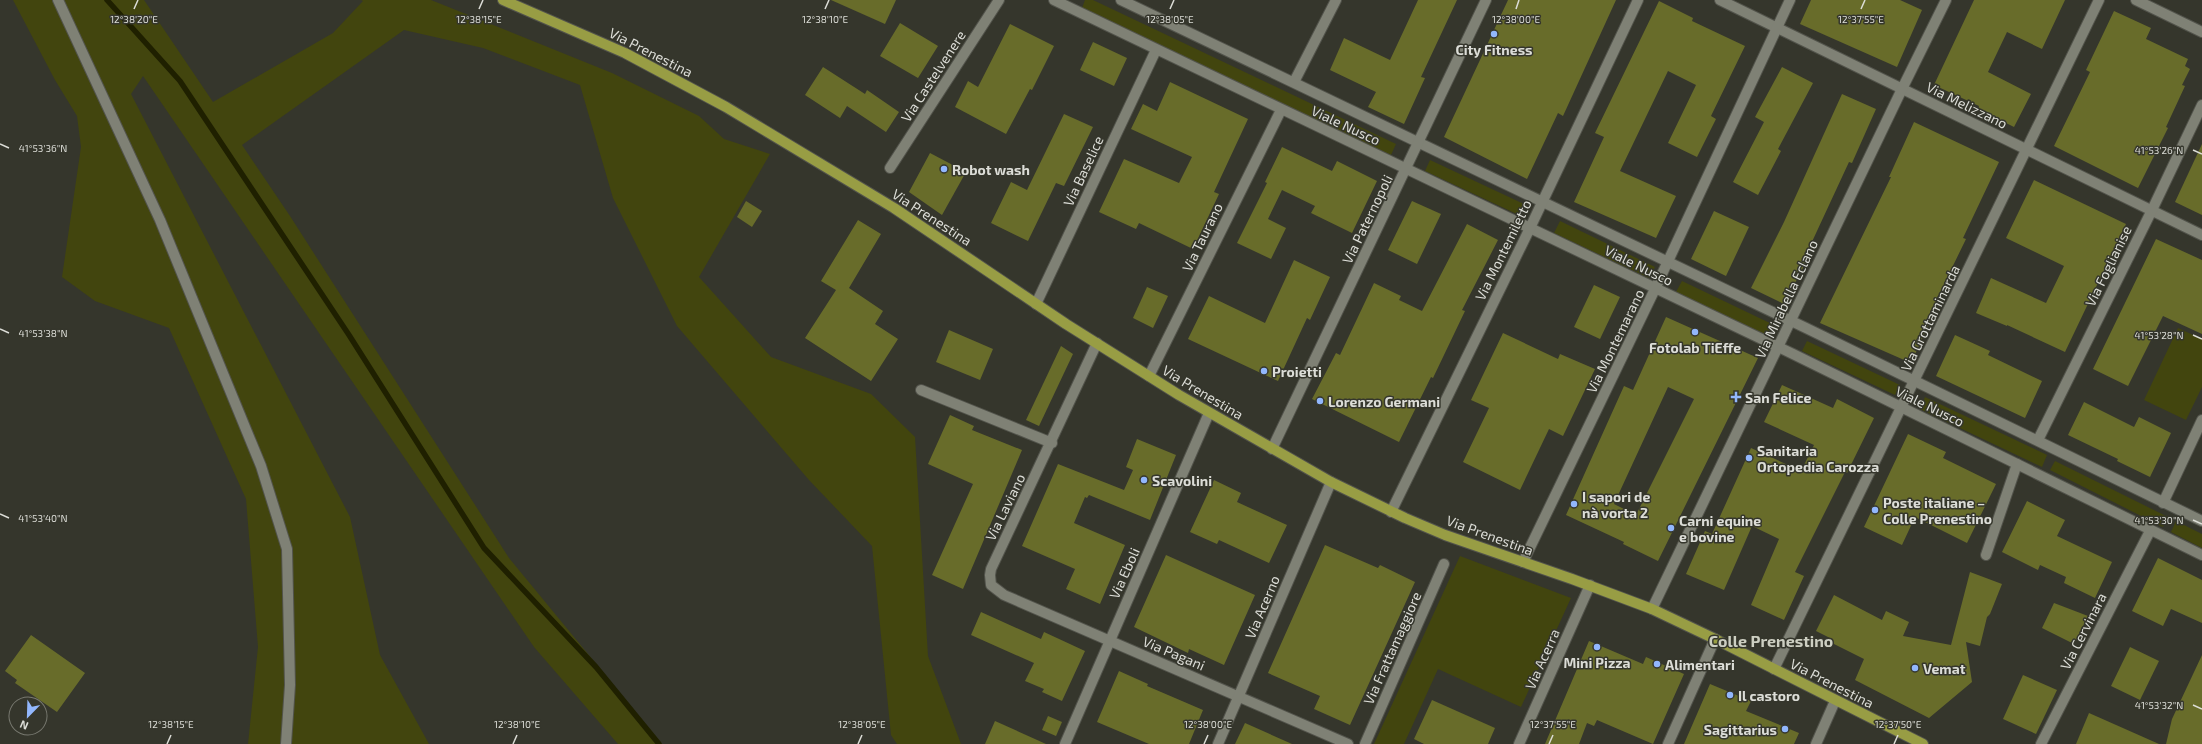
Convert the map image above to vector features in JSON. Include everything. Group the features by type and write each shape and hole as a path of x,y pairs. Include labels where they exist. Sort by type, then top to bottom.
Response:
{"main road":[{"name":"Via Prenestina","path":"503,0 613,47 703,94 889,205 1036,304 1149,376 1209,413 1331,482 1391,512 1446,535 1590,585 1652,610 1715,639 1835,701 1923,744"}],"street":[{"path":"58,0 160,220 261,466 287,549 290,684 286,744"},
{"name":"Via Castelvenere","path":"890,168 999,0"},
{"name":"Viale Nusco","path":"1121,0 2038,440 2202,521"},
{"path":"1294,82 1336,0"},
{"name":"Via Paternopoli","path":"1272,449 1486,0"},
{"name":"Via Montemiletto","path":"1391,512 1530,228 1638,0"},
{"name":"Via Melizzano","path":"1720,0 2202,235"},
{"name":"Via Montemarano","path":"1523,562 1655,289 1790,0"},
{"name":"Via Mirabella Eclano","path":"1652,610 1946,0"},
{"name":"Via Grottaminarda","path":"1774,669 2099,0"},
{"path":"2136,0 2202,32"},
{"name":"Viale Nusco","path":"1059,1 1156,50 1530,228 2202,555"},
{"name":"Via Baselice","path":"1036,304 1156,50"},
{"name":"Via Foglianise","path":"2038,440 2152,210 2202,104"},
{"name":"Via Taurano","path":"1149,376 1281,110"},
{"name":"Via Laviano","path":"991,585 990,575 992,569 1052,443 1097,343"},
{"path":"921,390 1052,443"},
{"name":"Via Eboli","path":"1065,744 1209,413"},
{"path":"2163,503 2202,420"},
{"path":"1986,555 2017,464"},
{"name":"Via Acerno","path":"1218,744 1331,482"},
{"name":"Via Cervinara","path":"2041,744 2150,530"},
{"name":"Via Frattamaggiore","path":"1366,744 1444,564"},
{"name":"Via Pagani","path":"991,585 1004,595 1348,744"},
{"name":"Via Acerra","path":"1520,744 1590,585"},
{"path":"1668,744 1715,639"},
{"path":"1816,744 1835,701"}],"shaded area":[{"path":"13,0 144,0 213,102 333,33 363,1 361,0 431,0 612,73 699,116 724,139 770,154 699,277 771,357 871,394 915,437 928,656 961,744 897,744 891,735 872,546 809,480 677,326 613,198 580,85 483,48 404,30 242,145 290,216 509,558 662,744 618,744 534,647 143,76 131,94 350,517 380,655 429,744 248,744 258,647 246,499 169,328 95,301 62,277 81,147 77,116 55,80"},
{"path":"1085,0 1093,0 1396,144 1391,155 1082,8"},
{"path":"1430,160 1526,205 1521,216 1425,171"},
{"path":"1560,221 1655,267 1649,278 1554,233"},
{"path":"1682,281 1774,325 1769,336 1676,292"},
{"path":"2178,328 2202,339 2202,387 2186,420 2144,400"},
{"path":"1807,341 1900,385 1895,395 1802,351"},
{"path":"1925,397 2047,455 2042,467 1920,409"},
{"path":"2055,461 2168,517 2163,527 2050,470"},
{"path":"2176,521 2202,534 2202,548 2171,532"},
{"path":"1460,556 1571,598 1521,707 1438,669 1404,744 1374,744"}],"building":[{"path":"831,0 896,0 885,24"},
{"path":"1418,0 1457,0 1421,77 1425,78 1404,124 1368,107 1376,92 1330,70 1344,38 1390,60"},
{"path":"1508,0 1616,0 1563,116 1558,113 1527,179 1444,137"},
{"path":"1811,0 1900,0 1922,10 1897,67 1800,24"},
{"path":"1974,0 2065,0 2042,49 2007,32 1988,72 2031,94 2014,127 1978,109 1979,106 1934,85"},
{"path":"1659,1 1693,18 1692,21 1745,46 1711,116 1716,119 1697,157 1668,143 1696,85 1668,71 1620,171 1676,196 1656,238 1574,202 1604,137 1595,133"},
{"path":"2114,11 2151,28 2146,39 2188,59 2185,66 2190,69 2182,85 2185,86 2166,127 2168,128 2138,188 2054,146 2090,72 2086,70"},
{"path":"900,23 938,46 918,78 880,56"},
{"path":"1010,24 1054,46 1032,90 1030,89 1006,134 955,107 968,81 978,87"},
{"path":"1093,42 1127,58 1114,86 1080,70"},
{"path":"823,67 865,94 867,90 899,112 886,132 847,106 840,118 805,95"},
{"path":"1782,67 1813,83 1778,149 1781,151 1758,195 1733,182 1764,122 1755,117"},
{"path":"1170,82 1248,119 1214,192 1219,194 1193,249 1139,223 1136,229 1099,212 1124,159 1179,183 1192,157 1131,129 1143,104 1157,111"},
{"path":"1842,94 1876,109 1852,163 1849,162 1804,259 1807,260 1784,304 1751,288 1784,222"},
{"path":"1064,114 1093,127 1064,186 1056,183 1028,241 991,223 1011,182 1027,190"},
{"path":"1914,122 1999,162 1963,238 1966,239 1930,313 1933,315 1911,363 1820,323 1891,177 1889,177"},
{"path":"2202,144 2202,215 2175,202"},
{"path":"1282,147 1332,171 1337,161 1377,181 1352,233 1311,213 1315,206 1282,190 1268,219 1286,228 1271,259 1237,243 1267,183 1265,182"},
{"path":"930,153 966,172 942,215 909,192"},
{"path":"2034,180 2126,224 2065,352 2007,325 1976,313 1991,278 2046,303 2064,266 2006,238"},
{"path":"746,201 762,211 752,227 737,217"},
{"path":"1412,201 1441,214 1417,264 1388,250"},
{"path":"1714,211 1749,227 1726,276 1691,259"},
{"path":"858,220 881,234 849,288 883,311 875,324 898,339 871,381 805,338 836,290 821,281"},
{"path":"1467,224 1498,240 1462,310 1465,311 1433,378 1431,377 1399,442 1312,399 1336,353 1340,355 1374,283 1401,296 1399,300 1422,311"},
{"path":"2156,239 2202,260 2202,334 2163,316 2128,386 2093,369"},
{"path":"1294,260 1330,277 1310,320 1307,318 1278,381 1188,339 1209,296 1265,323"},
{"path":"1594,285 1620,297 1600,339 1574,327"},
{"path":"1147,287 1168,296 1153,328 1133,318"},
{"path":"1666,317 1758,358 1658,561 1623,544 1624,542 1566,515 1624,386 1633,390","holes":["1668,387 1694,399 1636,515 1614,504"]},
{"path":"949,330 993,349 980,380 936,362"},
{"path":"1503,333 1558,359 1560,354 1595,369 1563,436 1549,429 1520,490 1463,462 1489,408 1471,400"},
{"path":"1955,335 1990,351 1988,355 2042,381 2025,418 1936,376"},
{"path":"1061,346 1073,354 1039,426 1026,420"},
{"path":"1782,385 1833,408 1837,399 1874,418 1795,572 1804,576 1784,620 1751,605 1779,539 1752,526 1724,590 1686,574 1705,531 1712,534 1751,448 1801,471 1814,445 1764,422"},
{"path":"2084,402 2134,427 2139,417 2171,433 2150,477 2117,461 2118,459 2068,435"},
{"path":"950,415 974,426 972,430 1022,450 963,589 932,575 973,484 928,464"},
{"path":"1908,434 1946,452 1943,458 1996,484 1967,543 1915,517 1902,545 1864,527"},
{"path":"1137,439 1176,455 1150,520 1089,495 1087,498 1085,497 1074,523 1125,545 1100,604 1066,589 1075,569 1022,546 1058,464 1124,490 1133,470 1126,467"},
{"path":"1214,480 1241,493 1237,502 1287,525 1269,563 1219,540 1217,544 1190,532"},
{"path":"2027,501 2065,520 2057,536 2112,562 2095,598 2064,583 2066,577 2040,565 2038,570 2002,552"},
{"path":"1325,545 1378,568 1380,565 1415,582 1350,725 1314,709 1320,696 1268,673"},
{"path":"1166,555 1255,595 1224,665 1189,649 1188,653 1134,627"},
{"path":"2158,558 2202,580 2202,623 2171,609 2163,626 2132,611"},
{"name":"Vemat","path":"1970,572 2002,584 1990,614 1987,617 1980,646 1966,642 1972,682 1929,718 1855,680 1864,659 1830,642 1832,639 1816,631 1834,595 1882,620 1886,611 1909,622 1903,636 1951,645"},
{"path":"2054,603 2088,616 2074,644 2042,628"},
{"path":"981,612 1041,639 1044,632 1085,651 1062,701 1042,692 1044,689 1025,681 1034,663 971,635"},
{"path":"31,635 85,673 57,712 48,706 48,696 34,696 15,683 17,680 5,671"},
{"path":"1589,641 1643,664 1646,657 1684,674 1653,744 1597,720 1594,726 1587,723 1579,744 1545,744"},
{"path":"2130,647 2159,661 2140,700 2111,686"},
{"path":"2202,655 2202,744 2166,744 2172,719"},
{"path":"1119,671 1148,684 1147,686 1203,710 1189,744 1149,744 1097,722"},
{"path":"2023,675 2057,690 2036,734 2003,719"},
{"path":"1710,684 1751,701 1746,711 1799,733 1794,744 1684,744"},
{"path":"1432,700 1495,728 1488,744 1424,744 1414,739"},
{"path":"2089,713 2159,744 2076,744"},
{"path":"1048,716 1062,722 1056,736 1042,730"},
{"path":"995,721 1046,744 985,744"},
{"path":"1245,723 1292,744 1235,744"}],"waterway":[{"path":"107,0 180,81 349,335 484,548 596,667 659,744"}],"place":[{"name":"City Fitness","path":"1494,34"},
{"name":"Robot wash","path":"944,169"},
{"name":"Fotolab TiEffe","path":"1695,332"},
{"name":"Proietti","path":"1264,371"},
{"name":"San Felice","path":"1736,397"},
{"name":"Lorenzo Germani","path":"1320,401"},
{"name":"Sanitaria Ortopedia Carozza","path":"1749,458"},
{"name":"Scavolini","path":"1144,480"},
{"name":"I sapori de nà vorta 2","path":"1574,504"},
{"name":"Poste italiane – Colle Prenestino","path":"1875,510"},
{"name":"Carni equine e bovine","path":"1671,528"},
{"name":"Mini Pizza","path":"1597,647"},
{"name":"Alimentari","path":"1657,664"},
{"name":"Vemat","path":"1915,668"},
{"name":"Il castoro","path":"1730,695"},
{"name":"Sagittarius","path":"1785,729"}],"district":[{"name":"Colle Prenestino","path":"1771,640"}]}
